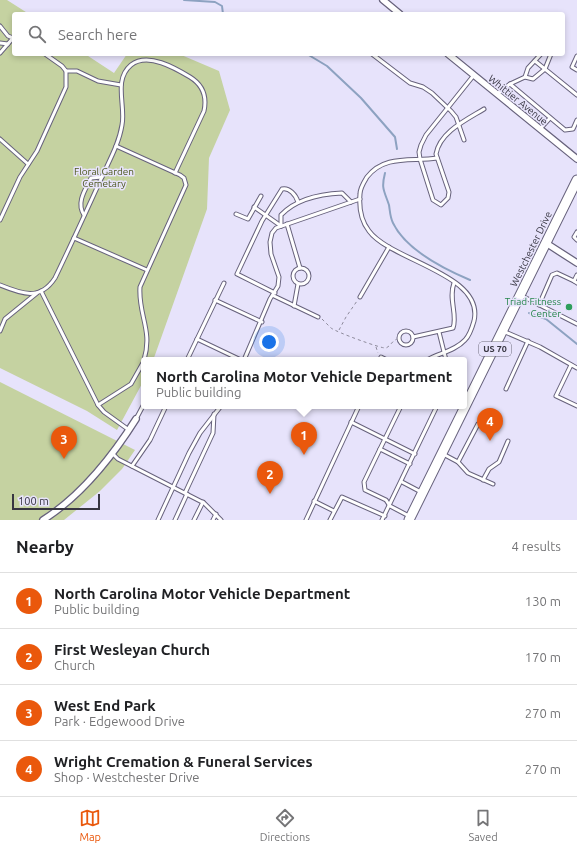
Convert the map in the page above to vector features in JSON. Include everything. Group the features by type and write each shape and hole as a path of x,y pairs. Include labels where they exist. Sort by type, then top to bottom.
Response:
{"main road":[{"name":"Westchester Drive","path":"467,399 503,331 577,180"},
{"name":"Westchester Drive","path":"410,519 443,454 463,409"}],"street":[{"path":"383,0 398,12"},
{"name":"Whittier Avenue","path":"450,56 577,159"},
{"path":"546,242 577,263"},
{"path":"43,520 61,508 112,453 136,419"}],"lane":[{"path":"0,26 8,36 12,37"},
{"path":"0,53 12,40"},
{"path":"0,43 8,44"},
{"path":"0,220 20,177 37,151 64,95 66,87 66,71 62,66 48,56"},
{"path":"375,56 410,83 423,87 432,93 456,117 464,140"},
{"path":"524,77 528,68 539,56"},
{"path":"497,94 510,84 524,77 533,79 545,69 550,56"},
{"path":"577,56 572,67 577,70"},
{"path":"0,331 5,320 39,292 52,284 116,146 123,124 124,109 121,85 124,73 130,66 137,62 146,60 167,66 191,78 200,86 205,97 204,111 175,173"},
{"path":"535,61 577,95"},
{"path":"66,71 77,71 98,80 121,85"},
{"path":"474,75 426,135 419,152 434,200 441,205 448,198 449,192 438,158 437,148 459,124 484,109"},
{"path":"510,84 565,130 569,131 573,129 577,120"},
{"path":"540,130 550,118"},
{"path":"0,139 28,164"},
{"path":"116,146 184,178 186,185 140,287 140,296 148,340 145,357"},
{"path":"433,357 464,341 471,331 475,316 473,304 464,289 389,247 369,232 363,218 360,191 364,181 376,167 393,161 438,158"},
{"path":"84,215 81,211 81,199 91,178 102,177"},
{"path":"298,202 293,193 284,188 266,215 237,274 294,306 318,317"},
{"path":"281,226 281,215 298,202 342,193 351,202"},
{"path":"236,214 248,219 261,196"},
{"path":"245,357 274,294 279,277 271,254 270,242 272,233 276,228 281,226 360,199"},
{"path":"254,207 281,226"},
{"path":"287,224 300,268"},
{"path":"577,232 574,237 577,240"},
{"path":"74,238 147,270"},
{"path":"360,297 389,247"},
{"path":"294,306 298,284 294,275 300,268"},
{"path":"298,284 306,283 309,279 308,271 300,268"},
{"path":"539,305 552,275 557,273 575,282 577,275"},
{"path":"188,357 224,283"},
{"path":"413,336 450,330 454,326 451,294 454,283"},
{"path":"0,285 19,293 39,292"},
{"path":"39,292 98,405 104,412 129,430"},
{"path":"521,295 577,324"},
{"path":"215,300 262,322"},
{"path":"406,330 413,336 411,343 407,345 402,344 398,339 399,334 406,330"},
{"path":"503,331 528,341 577,368"},
{"path":"439,332 445,357"},
{"path":"197,339 235,357"},
{"path":"506,389 528,341"},
{"path":"571,365 556,396 577,406"},
{"path":"98,405 130,384 141,366"},
{"path":"136,419 141,409"},
{"path":"132,466 150,440 165,409"},
{"path":"158,520 200,433 218,409"},
{"path":"306,520 358,409"},
{"path":"400,409 364,482 363,487 365,490 386,500 390,506 410,519"},
{"path":"382,520 402,482 436,409"},
{"path":"175,520 213,433 214,414"},
{"path":"351,422 415,454"},
{"path":"458,462 478,424"},
{"path":"483,480 489,469 499,462 508,441"},
{"path":"380,450 410,464"},
{"path":"112,453 118,459 203,502 221,520"},
{"path":"443,454 458,462 468,473 493,484"},
{"path":"402,482 423,493"},
{"path":"330,520 342,497 384,516"},
{"path":"314,501 334,511"},
{"path":"194,520 203,502"},
{"path":"213,520 216,514"}],"path":[{"path":"339,331 346,317 360,297"},
{"path":"318,317 339,331 376,346 388,347 394,340 398,339"},
{"path":"376,346 380,357"}],"green space":[{"name":"Floral Garden Cemetary","path":"0,0 7,0 26,12 12,12 12,56 88,56 114,73 126,56 184,56 219,71 230,110 209,158 207,209 154,357 141,357 141,386 117,430 87,411 0,368"},
{"path":"0,382 135,450 122,469 100,491 64,520 0,520"}],"waterway":[{"path":"184,0 215,2 222,6 223,12"},
{"path":"310,56 327,66 361,98 395,137 397,149"},
{"path":"385,173 383,183 384,189 392,221 399,233 407,242 427,258 470,280"},
{"path":"529,313 546,319 577,344"}],"place":[{"name":"Triad Fitness Center","path":"569,307"},
{"name":"Wright Cremation & Funeral Services","path":"490,441"},
{"name":"North Carolina Motor Vehicle Department","path":"304,455"},
{"name":"West End Park","path":"64,459"},
{"name":"First Wesleyan Church","path":"270,494"}]}
